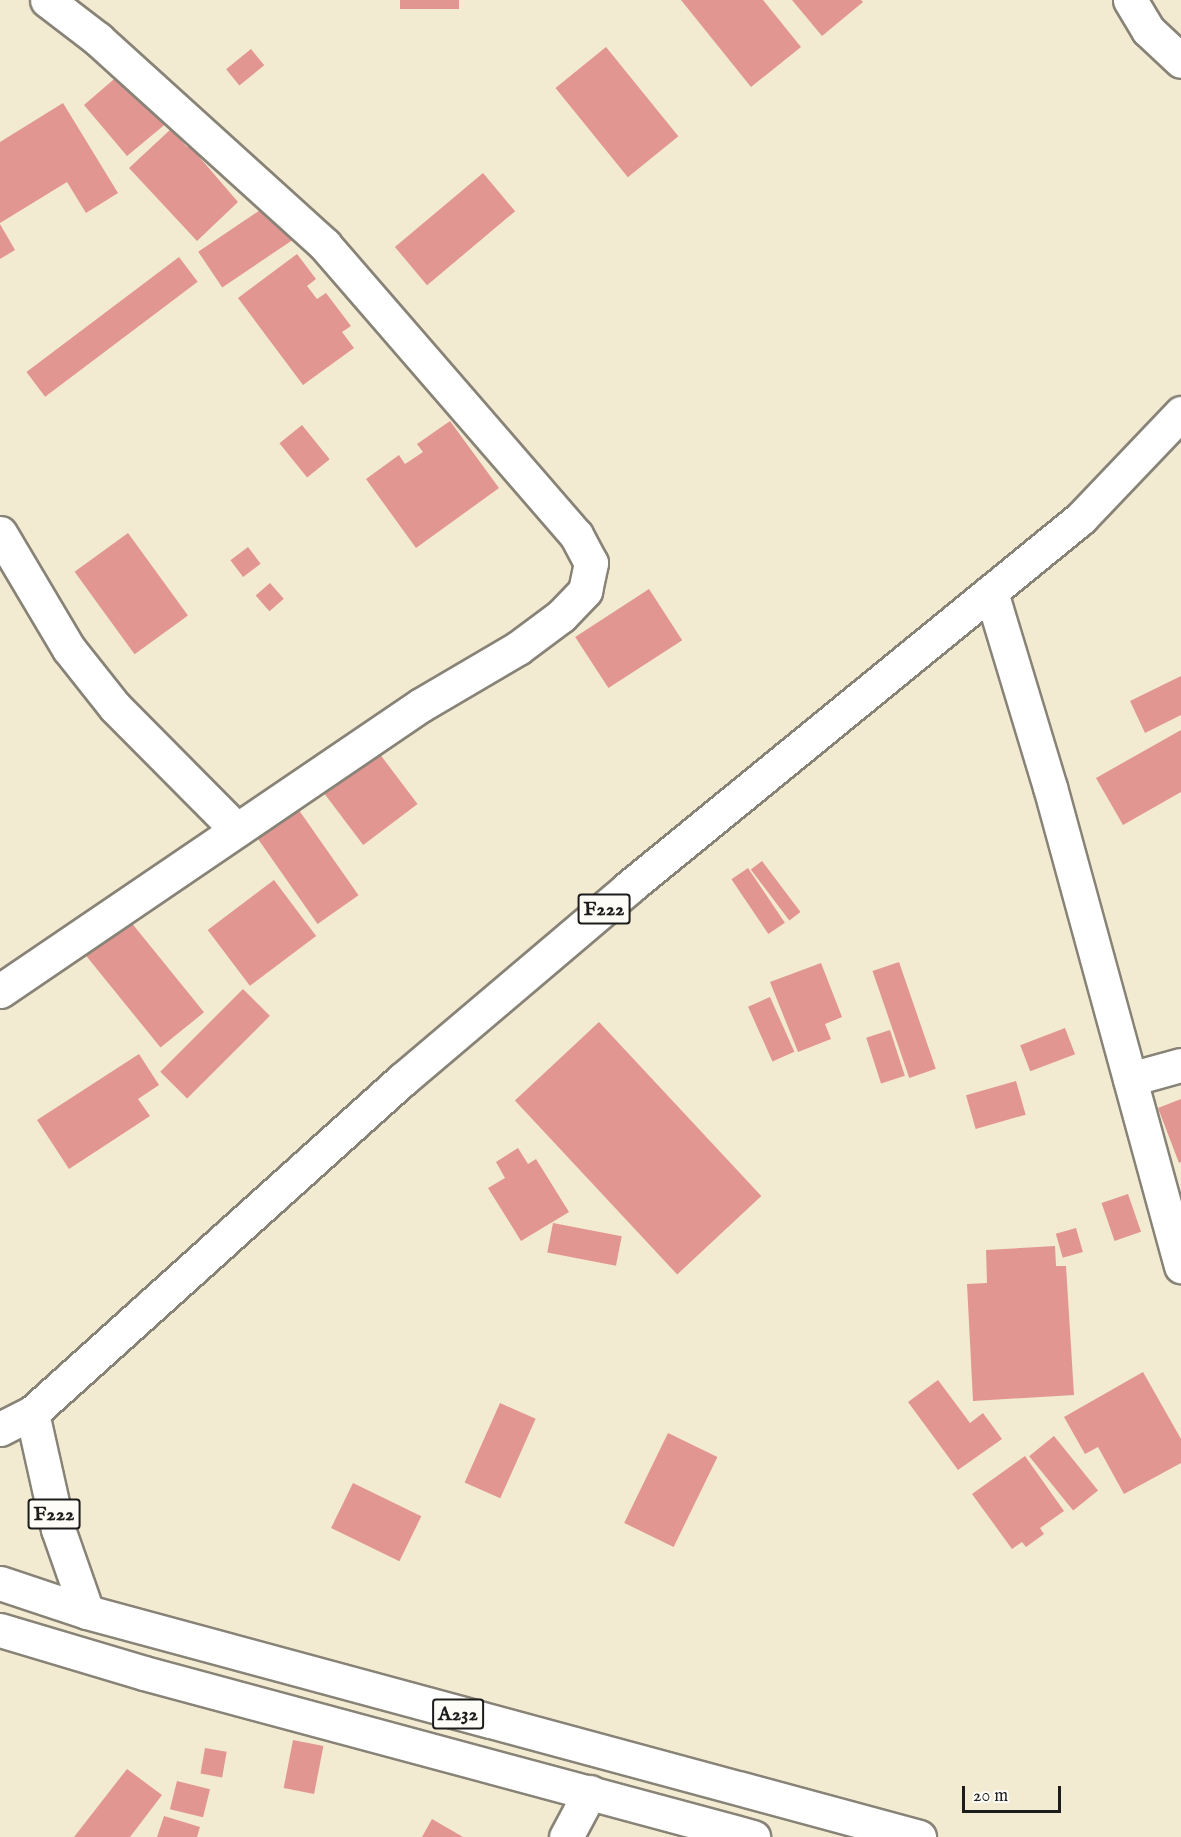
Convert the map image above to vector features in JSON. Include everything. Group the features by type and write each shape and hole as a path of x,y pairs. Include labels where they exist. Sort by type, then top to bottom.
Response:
{"main road":[{"path":"0,991 421,705 518,648 561,616 585,591 591,563 569,526 324,245 98,39 47,0"},
{"path":"1130,0 1148,30 1181,61"},
{"name":"F222","path":"0,1429 32,1413 402,1080 628,888 1081,518 1181,413"},
{"path":"0,533 69,649 115,707 237,830"},
{"path":"991,592 1050,787 1181,1266"},
{"path":"1130,1079 1181,1065"},
{"name":"F222","path":"32,1413 58,1529 87,1612"},
{"name":"A232","path":"0,1583 87,1612 919,1837"},
{"name":"A232","path":"1,1631 144,1673 590,1791 753,1837"},
{"path":"566,1837 590,1791"}],"building":[{"path":"400,0 459,0 459,9 400,9"},
{"path":"681,0 763,0 801,47 751,87"},
{"path":"792,0 861,0 863,2 822,36"},
{"path":"606,47 678,136 628,177 555,88"},
{"path":"251,49 264,65 239,85 226,69"},
{"path":"120,74 174,117 127,156 84,105"},
{"path":"63,103 118,193 86,213 67,182 0,223 0,142"},
{"path":"171,129 187,147 189,145 238,202 197,241 129,168"},
{"path":"483,173 515,211 427,285 395,247"},
{"path":"272,202 296,238 222,287 198,252"},
{"path":"0,224 15,250 0,259"},
{"path":"297,254 316,279 307,286 317,299 326,293 351,326 342,332 354,348 303,385 238,298"},
{"path":"179,257 198,282 45,397 26,372"},
{"path":"450,421 499,488 416,548 366,479 399,455 405,464 423,452 417,444"},
{"path":"302,425 330,459 307,477 279,443"},
{"path":"128,533 188,616 135,654 75,572"},
{"path":"248,547 261,564 243,577 230,560"},
{"path":"270,583 284,599 269,611 256,595"},
{"path":"649,589 682,640 608,688 575,637"},
{"path":"1181,676 1181,715 1145,733 1130,701"},
{"path":"1181,730 1181,792 1123,825 1096,778"},
{"path":"379,753 418,804 363,845 325,794"},
{"path":"296,806 359,895 318,924 255,835"},
{"path":"762,861 801,912 789,921 751,869"},
{"path":"748,868 785,923 768,934 731,879"},
{"path":"274,880 316,936 250,986 208,930"},
{"path":"126,916 204,1012 161,1048 82,951"},
{"path":"899,962 936,1069 909,1078 873,971"},
{"path":"821,963 842,1017 825,1024 831,1039 798,1052 770,982"},
{"path":"243,989 270,1016 187,1099 160,1072"},
{"path":"770,997 794,1052 772,1062 748,1007"},
{"path":"599,1022 761,1196 677,1274 515,1100"},
{"path":"1065,1028 1075,1054 1030,1071 1020,1045"},
{"path":"890,1030 905,1076 881,1083 866,1038"},
{"path":"139,1054 159,1085 138,1099 150,1116 69,1169 37,1120"},
{"path":"1016,1081 1026,1115 976,1129 966,1095"},
{"path":"1181,1099 1181,1162 1179,1163 1158,1108"},
{"path":"518,1148 528,1164 536,1159 569,1212 521,1241 488,1188 505,1178 496,1162"},
{"path":"1128,1194 1141,1232 1115,1241 1102,1203"},
{"path":"553,1223 622,1236 616,1266 547,1252"},
{"path":"1076,1228 1083,1252 1063,1258 1056,1234"},
{"path":"1055,1246 1056,1266 1066,1266 1074,1395 973,1401 967,1284 987,1283 986,1250"},
{"path":"1143,1372 1181,1439 1181,1463 1124,1494 1098,1447 1085,1454 1064,1417"},
{"path":"938,1380 970,1423 983,1413 1002,1439 958,1470 908,1402"},
{"path":"500,1403 536,1419 500,1498 465,1482"},
{"path":"668,1433 717,1457 674,1547 624,1523"},
{"path":"1054,1436 1098,1490 1073,1511 1029,1456"},
{"path":"1025,1456 1064,1511 1040,1528 1044,1534 1026,1547 1022,1542 1012,1549 972,1494"},
{"path":"353,1483 421,1516 399,1561 331,1528"},
{"path":"293,1740 323,1746 314,1794 284,1788"},
{"path":"205,1748 227,1752 222,1777 200,1774"},
{"path":"127,1769 162,1795 130,1837 74,1837"},
{"path":"177,1781 210,1789 203,1817 170,1809"},
{"path":"164,1816 200,1827 197,1837 157,1837"},
{"path":"432,1819 463,1837 422,1837"}]}
